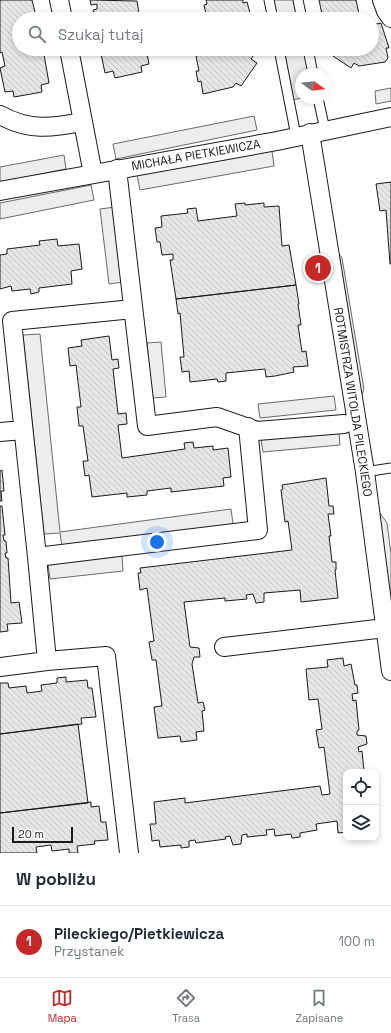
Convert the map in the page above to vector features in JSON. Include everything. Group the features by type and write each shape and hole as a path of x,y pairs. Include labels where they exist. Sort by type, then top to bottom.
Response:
{"street":[{"path":"59,0 62,12"},
{"path":"382,0 386,11 391,18"},
{"path":"70,56 93,174"},
{"path":"0,115 16,124 36,127 62,126 82,122"},
{"name":"MICHAŁA PIETKIEWICZA","path":"0,191 311,133 391,116"},
{"name":"ROTMISTRZA WITOLDA PILECKIEGO","path":"311,133 365,472 391,671"},
{"path":"117,169 147,426 217,417 257,431 344,424"},
{"path":"47,661 12,321 134,309"},
{"path":"37,557 258,530 248,427"},
{"path":"0,432 23,430"},
{"path":"224,647 385,628"},
{"path":"0,667 106,656 129,853"}],"lane":[{"path":"270,0 272,12"},
{"path":"298,0 301,12"},
{"path":"282,56 311,133"},
{"path":"309,56 312,68"},
{"path":"311,133 317,104"},
{"path":"365,472 391,468"}],"shaded area":[{"path":"269,0 298,0 301,12 272,12"},
{"path":"280,56 309,56 312,68 295,68 295,100 289,101"},
{"path":"391,88 391,101 376,104 375,91"},
{"path":"254,116 257,130 116,159 113,144"},
{"path":"272,151 274,166 140,190 137,175"},
{"path":"64,155 66,169 0,182 0,167"},
{"path":"91,185 94,200 0,219 0,203"},
{"path":"115,207 124,282 109,284 100,209"},
{"path":"330,241 342,258 364,389 357,408"},
{"path":"40,334 60,532 231,509 233,524 62,547 60,533 44,534 23,335"},
{"path":"161,342 166,397 152,398 147,343"},
{"path":"334,396 336,410 260,418 258,404"},
{"path":"339,432 340,445 263,452 261,439"},
{"path":"375,506 387,523 391,554 391,631"},
{"path":"122,556 123,571 50,579 48,564"}],"building":[{"path":"0,0 32,0 35,12 12,12 12,56 44,56 49,83 41,85 42,92 14,97 13,91 5,92 0,68 5,66 2,52 0,53"},
{"path":"90,0 137,1 139,12 93,12 93,10 97,9 97,4 91,5"},
{"path":"206,0 243,0 243,3 247,2 250,12 206,12 204,5 207,4"},
{"path":"319,0 356,0 359,12 322,12"},
{"path":"379,23 381,23 389,48 386,48 388,58 385,62 359,66 354,63 351,68 333,56 379,56"},
{"path":"101,56 147,56 149,64 141,66 142,72 115,78 113,71 105,73"},
{"path":"196,56 253,56 251,59 257,63 241,86 236,83 233,87 203,94 201,81 198,82 196,71 199,71"},
{"path":"391,182 390,264 386,210 380,211 376,184"},
{"path":"245,203 245,205 264,203 264,207 279,206 282,246 289,245 296,285 176,299 170,260 173,260 173,254 162,255 160,242 157,242 155,228 162,227 161,216 188,213 187,209 196,208 198,221 237,216 235,204"},
{"path":"57,239 58,246 79,244 82,269 71,271 72,284 39,288 39,292 31,294 30,289 12,291 11,286 0,289 0,255 7,254 7,249 40,245 39,241"},
{"path":"296,285 301,325 298,325 302,352 306,351 308,366 293,367 294,372 275,376 266,377 265,369 226,373 226,381 218,382 217,379 190,382 189,371 182,372 180,357 184,357 180,313 178,314 176,299"},
{"path":"109,336 112,360 118,359 119,368 113,369 118,414 126,413 127,424 118,425 122,458 185,449 184,443 193,442 194,448 213,446 213,450 228,448 231,477 223,478 224,486 171,492 171,488 147,491 147,495 127,497 127,493 92,497 89,475 85,476 83,461 88,461 83,426 79,426 77,407 81,407 76,365 70,366 68,348 82,346 81,340"},
{"path":"2,470 4,491 1,491 2,501 0,501 0,471"},
{"path":"326,478 329,506 333,506 334,514 328,514 331,536 329,536 332,562 336,562 335,570 338,598 301,602 300,590 264,593 264,602 256,603 253,594 246,595 247,599 225,601 225,598 184,602 190,647 199,648 200,657 194,657 192,664 198,703 203,702 205,710 202,711 204,731 196,732 197,740 181,742 180,736 158,738 154,707 162,706 156,660 152,660 149,642 154,641 147,588 140,590 138,573 141,573 140,568 292,550 288,521 285,522 281,490 283,489 282,485"},
{"path":"0,506 2,506 5,535 3,535 4,541 6,541 7,553 5,553 6,558 8,558 11,603 19,602 22,623 7,624 8,631 0,632"},
{"path":"343,658 344,666 351,664 358,693 352,694 353,701 356,700 359,730 357,731 357,735 366,736 367,744 358,747 359,752 362,751 364,769 343,769 343,832 338,833 337,821 316,824 317,830 300,833 300,837 292,838 291,834 275,836 274,829 266,830 267,835 247,837 247,834 242,835 241,844 233,845 230,836 225,837 226,839 196,843 195,840 189,841 189,847 181,848 181,845 160,847 159,840 152,841 150,824 156,824 154,802 185,798 185,803 320,786 322,795 330,794 324,747 319,748 316,730 322,729 318,699 309,700 306,669 328,667 327,660"},
{"path":"66,677 66,682 87,680 88,688 92,688 96,717 81,718 82,724 0,734 0,683 8,683 9,688 26,686 27,693 42,691 41,685 57,683 57,678"},
{"path":"78,724 88,803 0,813 0,734"},
{"path":"91,802 91,807 99,806 101,822 106,822 108,840 94,841 95,844 77,846 78,853 69,853 69,849 52,851 51,845 36,847 37,853 0,853 0,813"}],"place":[{"name":"Pileckiego/Pietkiewicza","path":"318,268"}]}
